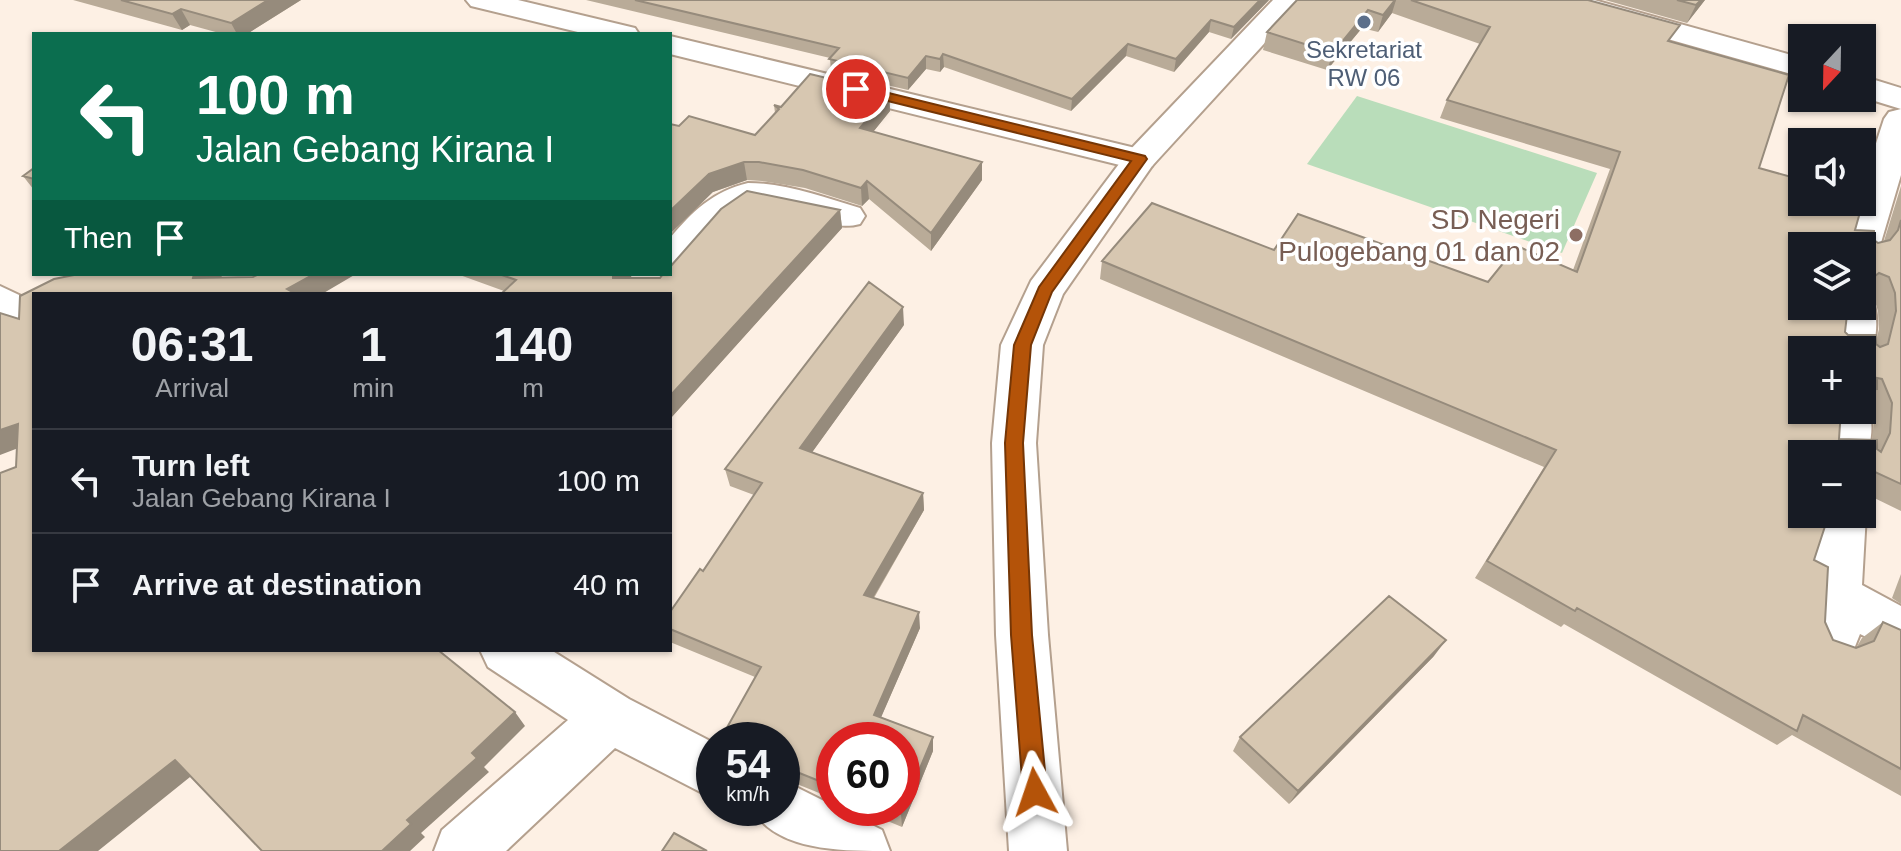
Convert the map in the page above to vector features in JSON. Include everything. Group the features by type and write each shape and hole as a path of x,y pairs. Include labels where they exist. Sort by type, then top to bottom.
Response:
{"street":[{"path":"481,0 616,32"},
{"path":"1038,851 1022,635 1014,443 1022,345 1045,291 1140,159 1289,0"},
{"path":"1561,0 1788,64"},
{"path":"672,45 1140,159"},
{"path":"1876,91 1901,99"},
{"path":"1865,232 1901,119"},
{"path":"672,261 722,206 737,197 756,193 847,216"},
{"path":"643,292 657,276"},
{"path":"1841,528 1837,618 1901,631"},
{"path":"509,652 610,717 696,762"},
{"path":"463,851 610,717"},
{"path":"800,818 861,851"}],"green space":[{"path":"1357,96 1597,173 1562,253 1307,164"}],"building":[{"path":"121,0 268,0 231,23 181,9 172,14"},
{"path":"635,0 1260,0 1234,27 1211,20 1176,59 1128,44 1072,99 943,54 940,59 926,56 908,78 829,59 839,48"},
{"path":"1297,0 1395,0 1383,15 1368,10 1333,53 1267,32"},
{"path":"1411,0 1588,0 1680,25 1668,41 1788,75 1759,168 1788,176 1788,216 1859,216 1855,230 1874,232 1788,232 1788,320 1846,320 1845,332 1848,335 1876,336 1788,336 1788,424 1840,424 1839,439 1877,440 1877,449 1881,452 1890,433 1892,403 1882,379 1877,378 1876,389 1876,344 1880,347 1888,344 1896,311 1895,293 1889,277 1879,273 1876,275 1876,242 1890,240 1901,220 1901,484 1876,472 1876,440 1788,440 1788,528 1824,528 1814,560 1828,567 1825,622 1833,640 1856,648 1874,641 1883,622 1901,630 1901,769 1803,715 1797,731 1487,561 1556,450 1102,261 1152,203 1274,250 1298,214 1488,282 1517,246 1577,272 1620,152 1447,100 1490,27"},
{"path":"1677,0 1701,0 1696,5"},
{"path":"810,74 889,93 860,128 982,162 931,233 867,181 861,188 803,170 759,162 744,162 709,174 672,209 672,124 679,126 689,116 755,135 779,109 774,105 781,107"},
{"path":"32,169 32,178 23,176"},
{"path":"747,191 840,210 672,394 672,292 503,292 516,280 505,276 672,276 672,265 721,209"},
{"path":"69,276 310,276 287,289 292,292 32,292 32,652 440,652 515,712 472,753 477,758 407,820 411,824 382,851 262,851 175,760 59,851 0,851 0,473 16,467 18,424 0,430 0,313 19,319 20,296 54,279"},
{"path":"869,282 903,307 800,448 923,493 864,595 919,612 874,715 893,722 816,722 816,780 800,773 800,722 730,722 761,667 672,630 672,609 700,569 703,571 762,483 725,469"},
{"path":"1389,596 1446,640 1298,791 1240,737"},
{"path":"920,732 933,737 920,768"},
{"path":"674,833 707,851 662,851"}],"place":[{"name":"Sekretariat RW 06","path":"1364,22"},
{"name":"SD Negeri Pulogebang 01 dan 02","path":"1576,235"}],"route":[{"path":"856,89 1140,159 1045,291 1022,345 1014,443 1022,635 1035,792"}]}
